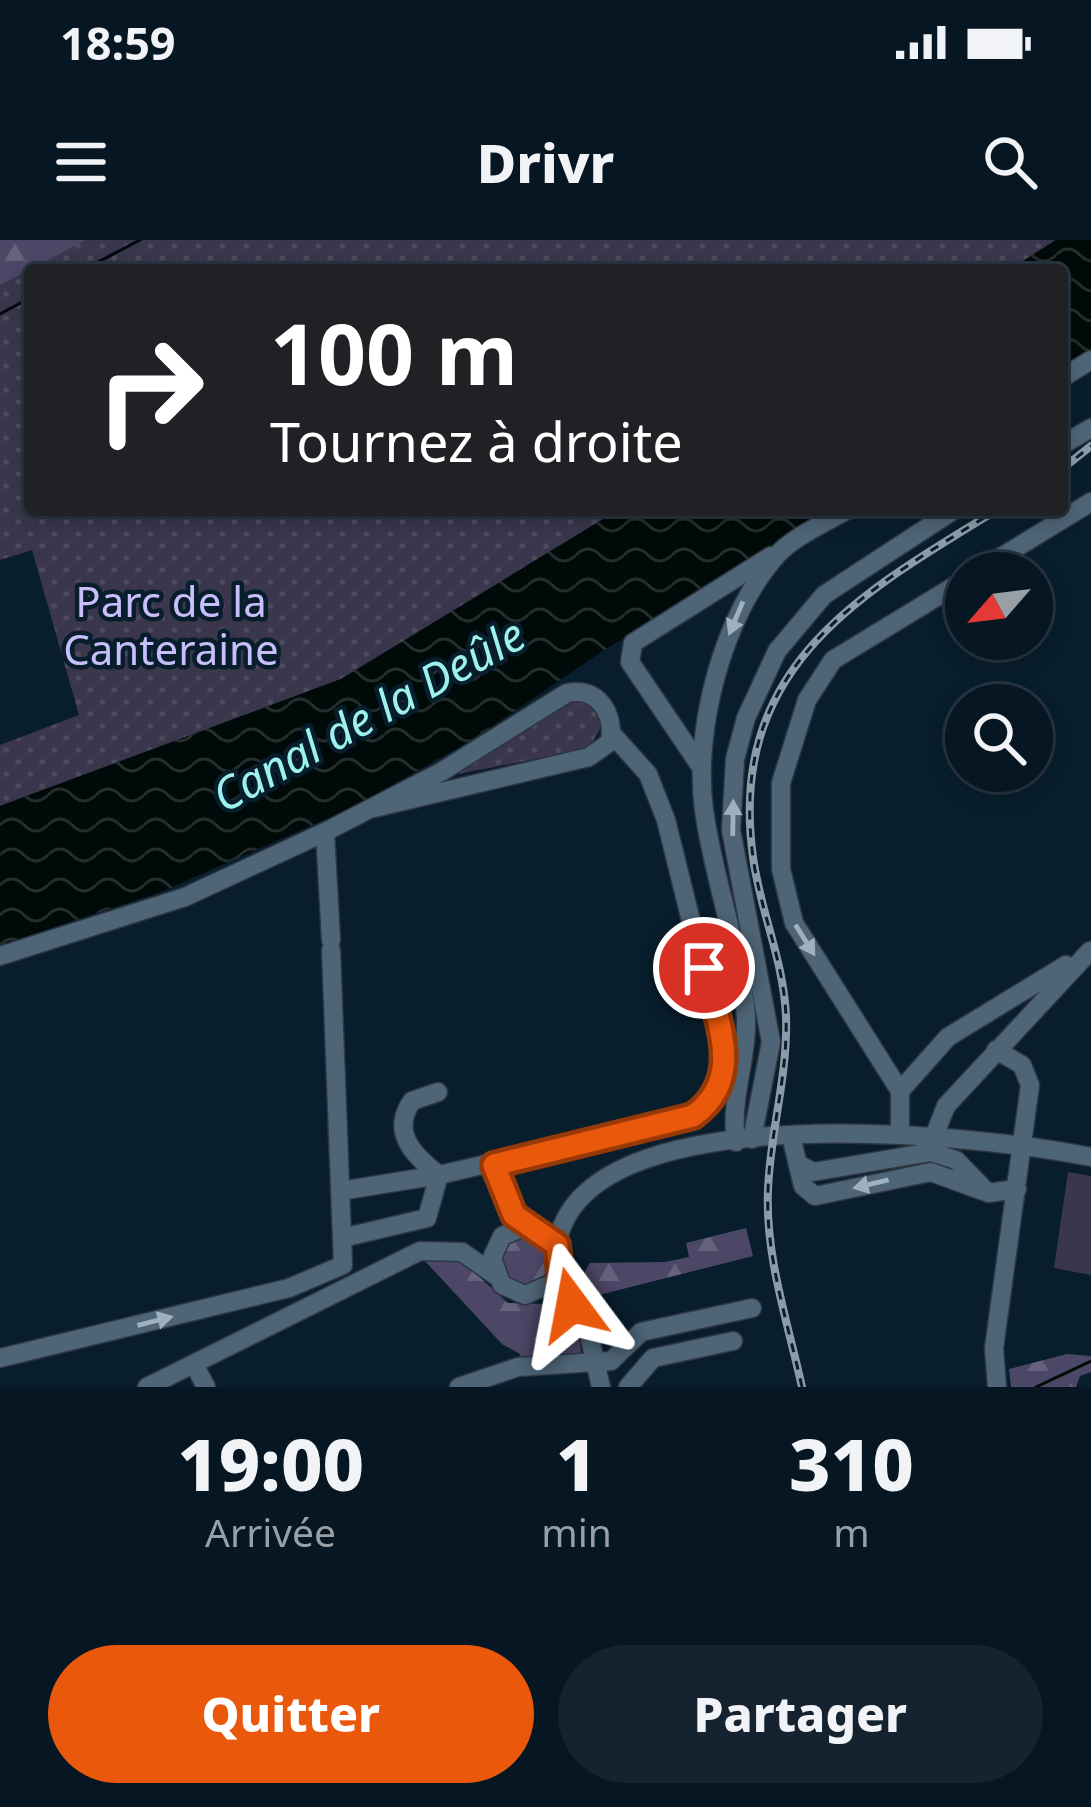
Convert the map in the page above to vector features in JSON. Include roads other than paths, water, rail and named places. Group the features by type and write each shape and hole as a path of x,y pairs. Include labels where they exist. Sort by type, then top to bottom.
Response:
{"street":[{"path":"1010,552 1091,502"},
{"path":"701,767 631,662 633,643 837,516"},
{"path":"744,1141 772,1042 731,830 736,759 746,718 777,651 824,595 944,516"},
{"path":"744,1141 731,1115 745,1006 704,813 701,767 717,676 737,609 780,551"},
{"path":"900,1133 900,1091 794,923 781,869 781,783 807,700 833,661 945,592"},
{"path":"0,956 185,896 374,808 567,693 582,690 596,697 612,734 648,774 667,820 718,1025 724,1078 710,1104 693,1116 494,1165 340,1191"},
{"path":"374,808 589,757 605,749 612,734"},
{"path":"0,1358 289,1288 343,1265 326,832"},
{"path":"900,1091 948,1037 1091,950"},
{"path":"935,1134 946,1106 1091,950"},
{"path":"996,1050 1016,1060 1029,1078 994,1348 997,1387"},
{"path":"438,1091 412,1101 403,1120 408,1146 439,1175"},
{"path":"601,1387 587,1326 572,1305 559,1272 557,1245 574,1210 613,1171 744,1141 791,1136 935,1134 1091,1157"},
{"path":"791,1136 802,1186 814,1196 931,1172 996,1195 1018,1189"},
{"path":"494,1165 504,1200 500,1239 492,1258 495,1275"},
{"path":"342,1238 427,1218 439,1175"},
{"path":"504,1200 557,1245"},
{"path":"147,1387 420,1251 462,1252 574,1210"},
{"path":"462,1252 513,1292 538,1293 572,1305"},
{"path":"538,1293 559,1272"},
{"path":"459,1387 518,1367 611,1361 640,1332 752,1308"},
{"path":"0,1368 88,1345 110,1333"},
{"path":"628,1387 652,1358 733,1341"},
{"path":"194,1364 206,1387"}],"water":[{"path":"1056,240 1091,240 1091,354 1068,368 1068,264 1018,264"},
{"name":"Canal de la Deûle","path":"608,516 824,516 601,652 472,740 353,807 161,892 0,945 0,806 341,679"}],"waterway":[{"path":"94,264 140,240"},
{"path":"0,314 24,301"},
{"path":"1036,1387 1091,1361"}],"railway":[{"path":"1068,464 1091,446"},
{"path":"802,1387 768,1215 786,1017 753,857 750,791 761,734 782,686 814,644 852,607 987,516"}],"park label":[{"name":"Parc de la Canteraine","path":"171,624"}]}
